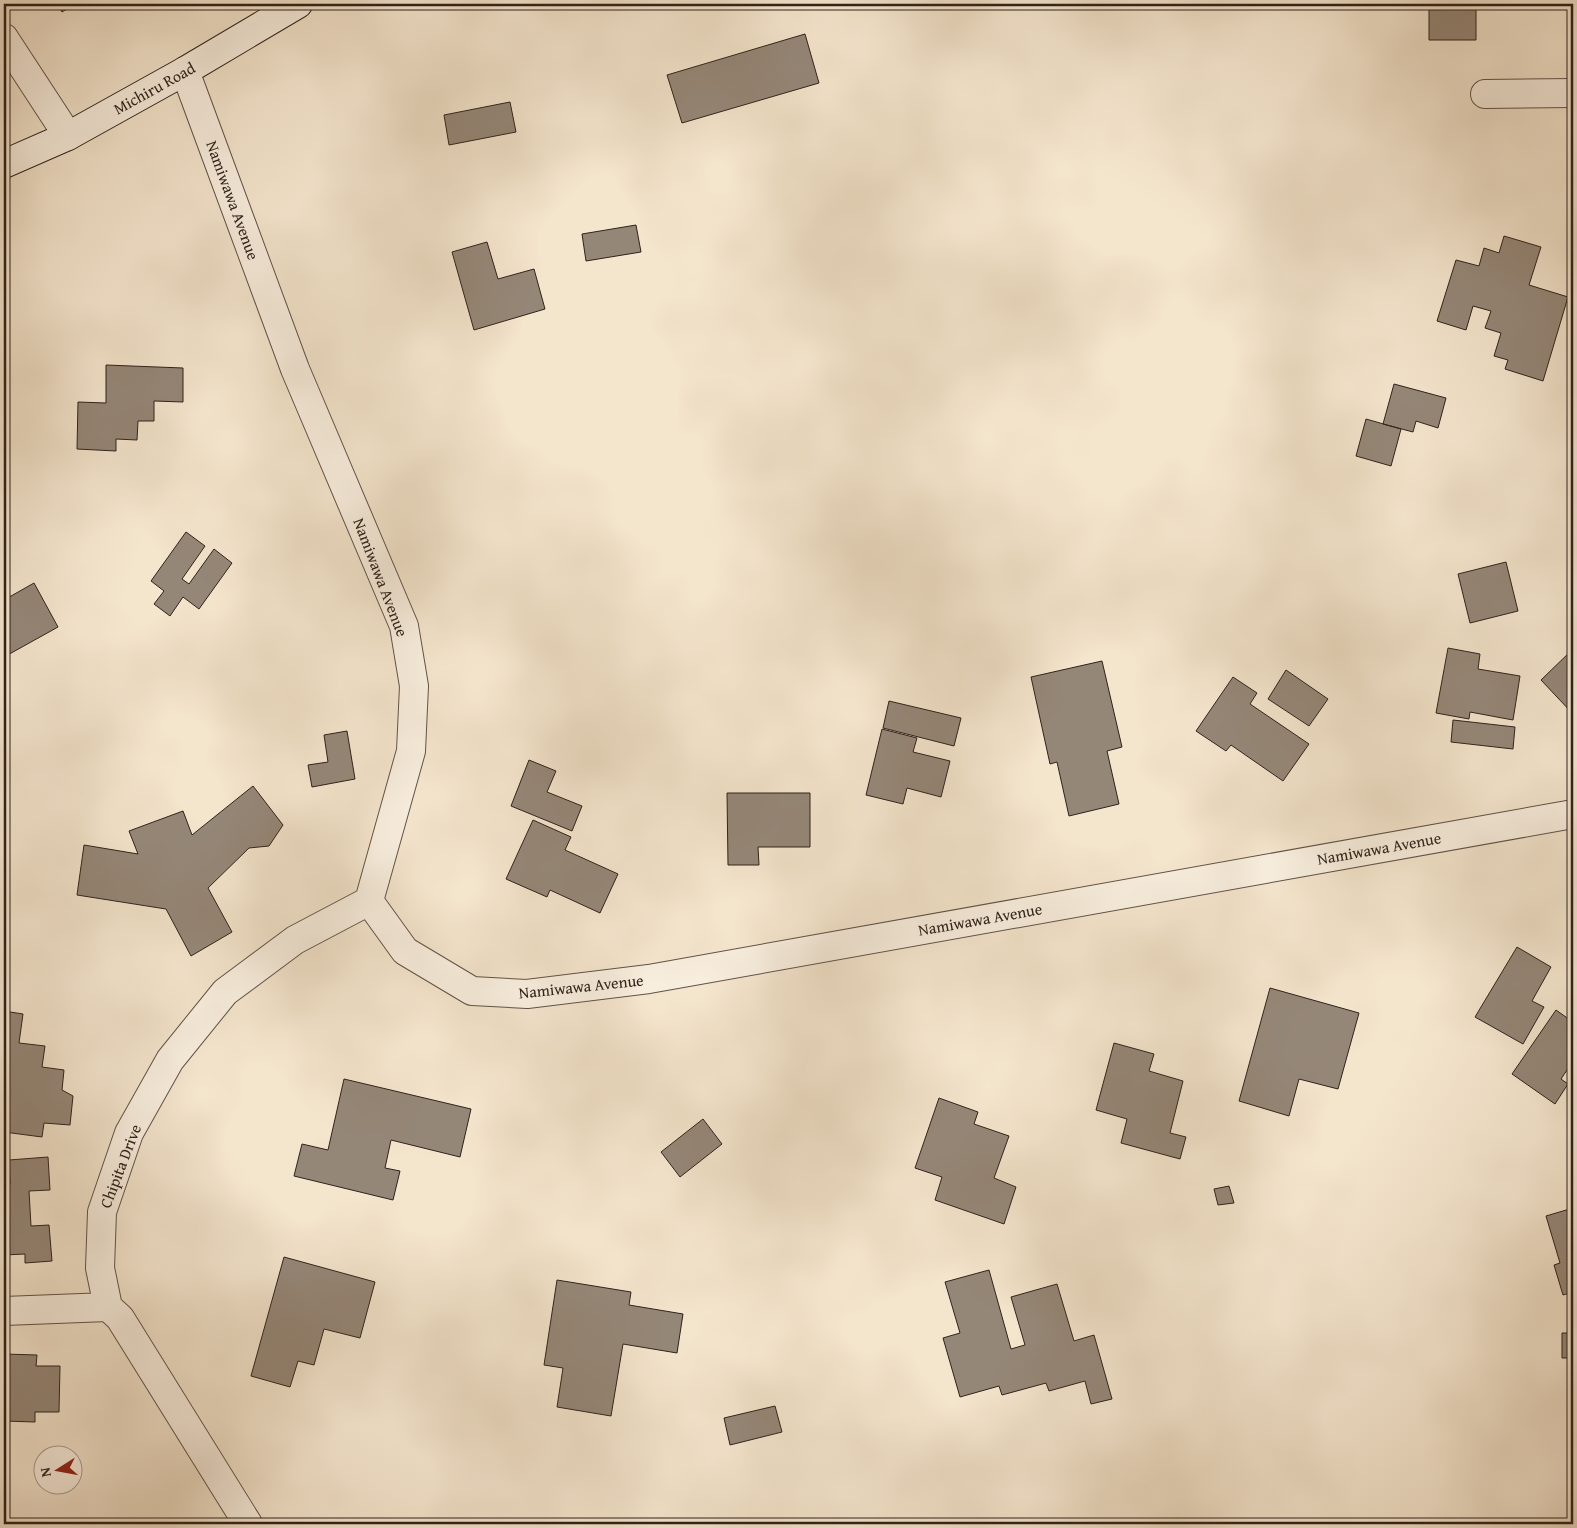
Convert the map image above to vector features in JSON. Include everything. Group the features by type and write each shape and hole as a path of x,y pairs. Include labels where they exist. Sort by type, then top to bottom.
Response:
{"street":[{"name":"Michiru Road","path":"4,164 68,136 186,71 298,4"},
{"path":"4,38 68,136"},
{"name":"Namiwawa Avenue","path":"186,71 295,369 404,626 414,686 411,751 368,901 405,952 472,990 527,994 650,979 1573,814"},
{"path":"1485,94 1573,93"},
{"name":"Chipita Drive","path":"108,1307 100,1268 102,1212 129,1133 170,1060 226,992 295,940 368,901"},
{"path":"4,1311 108,1307 120,1318 248,1524"}],"building":[{"path":"57,4 75,4 62,12"},
{"path":"1429,4 1476,4 1476,40 1429,40"},
{"path":"805,34 819,83 682,123 667,75"},
{"path":"510,102 516,132 449,145 444,115"},
{"path":"636,225 641,252 586,261 582,234"},
{"path":"1504,236 1541,247 1529,285 1568,297 1543,381 1505,369 1508,360 1494,356 1501,333 1485,328 1491,311 1473,306 1466,330 1437,321 1456,260 1479,266 1484,248 1499,253"},
{"path":"487,242 498,279 534,269 545,309 474,330 452,252"},
{"path":"106,365 183,368 183,402 154,401 154,421 138,421 137,440 116,439 116,451 77,449 78,402 106,403"},
{"path":"1394,384 1446,398 1438,428 1416,421 1413,432 1383,424"},
{"path":"1366,419 1401,429 1391,466 1356,456"},
{"path":"186,532 205,546 182,579 189,584 214,549 232,563 199,609 183,597 170,616 154,604 164,591 151,581"},
{"path":"1506,562 1518,611 1470,623 1458,574"},
{"path":"34,583 58,627 4,657 4,600"},
{"path":"1448,648 1480,654 1478,669 1520,676 1513,720 1470,712 1469,719 1436,713"},
{"path":"1573,649 1573,714 1541,680"},
{"path":"1102,661 1122,747 1107,751 1119,804 1069,816 1057,762 1050,764 1031,677"},
{"path":"1286,670 1328,699 1309,726 1268,699"},
{"path":"1233,677 1257,693 1250,704 1309,744 1283,781 1231,745 1226,751 1196,731"},
{"path":"889,701 961,718 954,746 883,728"},
{"path":"1453,720 1515,727 1513,749 1451,742"},
{"path":"882,729 917,738 913,752 950,761 941,797 907,788 903,804 866,795"},
{"path":"347,731 355,779 312,787 308,765 328,762 324,735"},
{"path":"529,760 556,771 547,792 582,806 572,831 511,806"},
{"path":"253,786 283,825 269,846 249,848 208,888 232,932 191,956 166,909 77,895 84,845 138,854 129,831 183,811 192,835"},
{"path":"727,793 810,793 810,847 758,847 759,865 728,865"},
{"path":"533,820 571,837 565,850 618,874 600,913 550,890 547,897 506,879"},
{"path":"1517,947 1551,967 1532,1001 1544,1007 1523,1044 1475,1017"},
{"path":"1270,988 1359,1013 1338,1089 1299,1079 1289,1116 1239,1101"},
{"path":"1556,1010 1573,1022 1573,1061 1561,1079 1568,1084 1555,1104 1512,1074"},
{"path":"4,1011 23,1014 19,1043 45,1046 42,1067 64,1070 62,1090 73,1096 70,1125 44,1123 42,1137 4,1132"},
{"path":"1114,1043 1154,1054 1149,1071 1183,1081 1170,1133 1186,1137 1180,1159 1121,1143 1127,1119 1096,1110"},
{"path":"344,1079 471,1109 460,1157 391,1140 385,1168 400,1171 393,1200 294,1176 302,1144 328,1150"},
{"path":"939,1098 978,1112 974,1124 1009,1136 994,1178 1016,1187 1004,1224 935,1200 942,1177 915,1168"},
{"path":"703,1119 722,1144 680,1177 661,1152"},
{"path":"48,1157 50,1190 29,1191 31,1226 49,1225 52,1261 25,1263 25,1254 4,1255 4,1185 10,1184 9,1160"},
{"path":"1229,1186 1234,1203 1218,1205 1214,1189"},
{"path":"1573,1208 1573,1292 1563,1295 1554,1265 1560,1263 1546,1216"},
{"path":"284,1257 375,1282 360,1338 324,1329 314,1365 298,1361 290,1387 251,1376"},
{"path":"989,1270 1011,1349 1025,1345 1011,1297 1057,1284 1074,1341 1094,1335 1112,1399 1091,1404 1085,1381 1049,1391 1046,1383 1002,1395 999,1386 960,1397 943,1338 960,1333 945,1282"},
{"path":"557,1280 631,1292 629,1305 683,1314 677,1353 623,1344 611,1416 557,1407 563,1368 544,1365"},
{"path":"1562,1333 1573,1333 1573,1358 1562,1358"},
{"path":"4,1354 37,1355 36,1366 60,1366 59,1412 35,1412 35,1422 4,1421"},
{"path":"775,1406 782,1432 730,1445 724,1418"}]}
